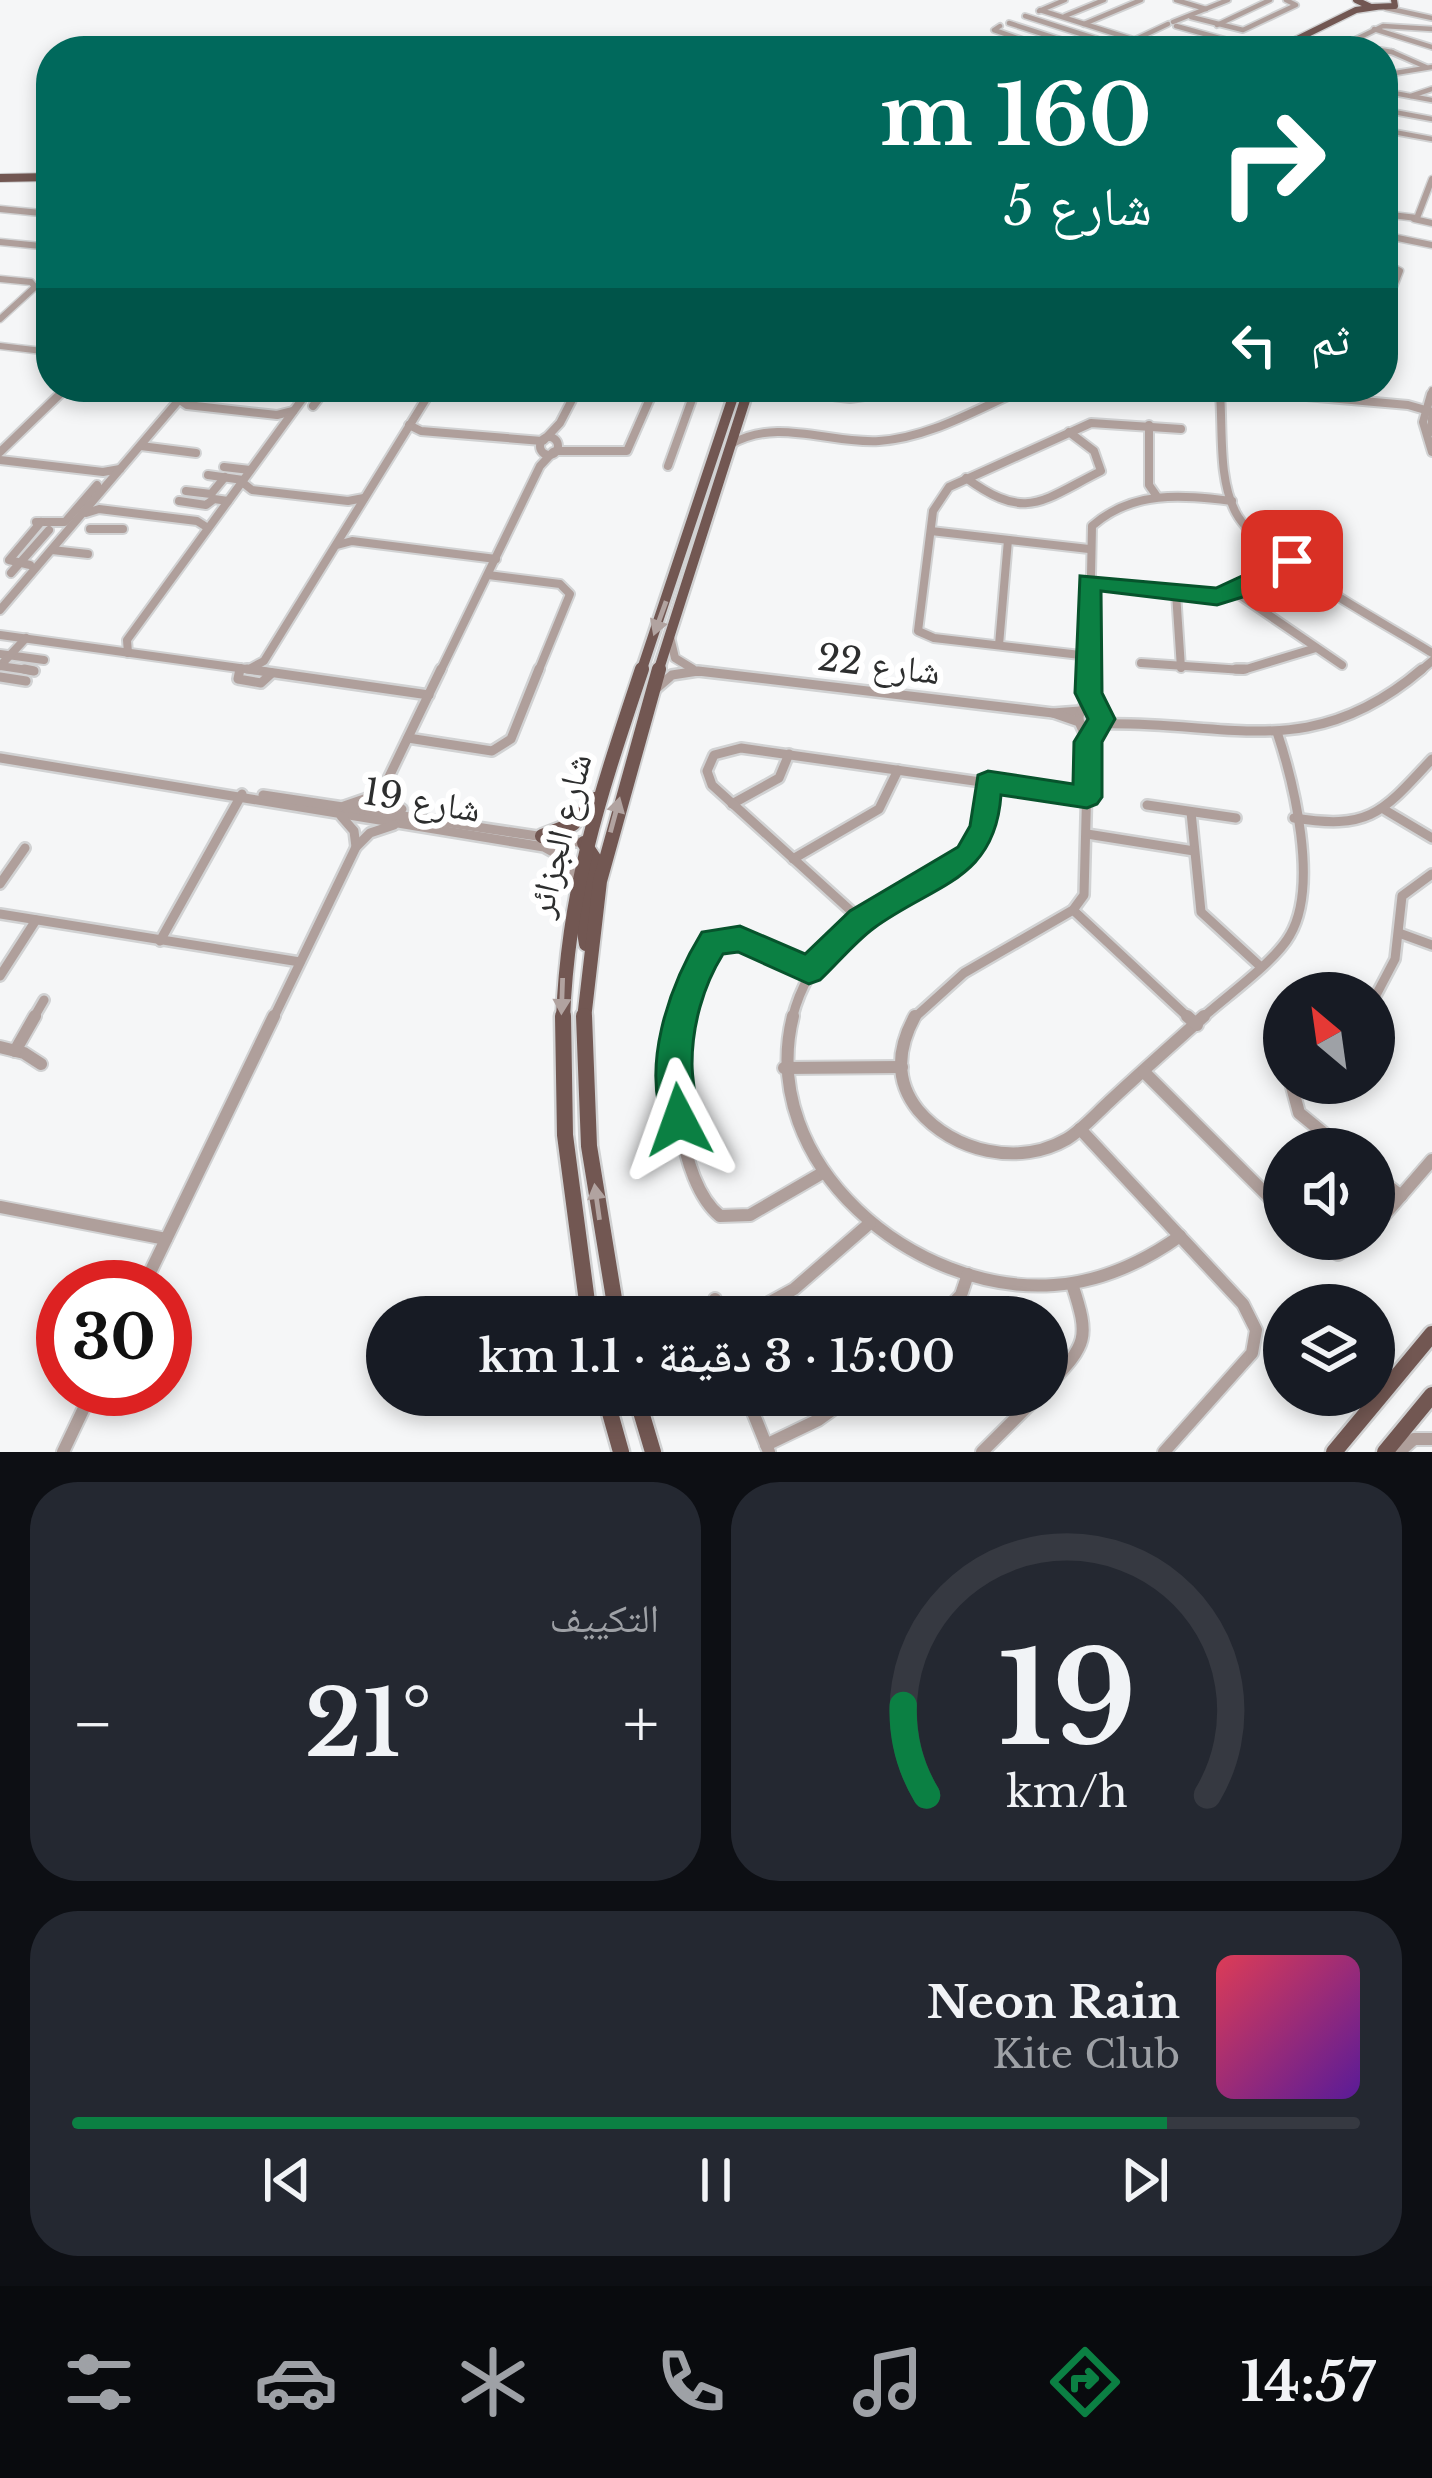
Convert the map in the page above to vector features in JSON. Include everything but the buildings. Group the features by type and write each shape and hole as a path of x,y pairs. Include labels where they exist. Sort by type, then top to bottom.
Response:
{"main road":[{"path":"1294,36 1356,1 1381,8"},
{"path":"1298,36 1356,10 1395,2"},
{"path":"0,181 36,180"},
{"name":"شارع الجزائر","path":"585,1296 569,1200 560,1053 564,958 575,880 599,794 740,402"},
{"name":"شارع الجزائر","path":"613,1296 586,1113 589,950 610,836 741,402"},
{"path":"542,836 573,824 599,794"},
{"path":"584,843 591,847 594,858 583,931 589,950"},
{"path":"1334,1452 1432,1334"},
{"path":"1385,1452 1432,1394"},
{"path":"611,1416 621,1452"},
{"path":"642,1416 653,1452"}],"street":[{"path":"1011,36 998,31 1000,26 1065,0"},
{"path":"1063,17 1104,0"},
{"path":"1084,24 1142,0"},
{"path":"1143,36 1228,0"},
{"path":"1217,25 1270,0"},
{"path":"1178,23 1246,30 1296,5 1286,0"},
{"path":"1182,1 1208,9"},
{"path":"1395,2 1432,16"},
{"path":"1381,8 1432,16"},
{"path":"1040,10 1121,36"},
{"path":"1025,16 1087,36"},
{"path":"1009,23 1049,36"},
{"path":"1178,23 1213,36"},
{"path":"1361,36 1395,24 1432,28"},
{"path":"1374,29 1398,36"},
{"path":"1104,36 1111,33"},
{"path":"1398,36 1432,46"},
{"path":"1398,54 1430,67"},
{"path":"1398,71 1430,67"},
{"path":"1411,96 1432,89"},
{"path":"1398,94 1432,100"},
{"path":"1398,113 1432,119"},
{"path":"1398,133 1432,139"},
{"path":"1417,216 1432,179"},
{"path":"0,209 36,213"},
{"path":"1398,215 1432,219"},
{"path":"1398,235 1432,243"},
{"path":"0,242 36,246"},
{"path":"0,279 30,286 27,295 0,320"},
{"path":"0,346 36,350"},
{"path":"1432,390 1432,452"},
{"path":"0,456 49,402"},
{"path":"78,526 178,402"},
{"path":"183,402 277,415 293,411"},
{"path":"128,653 127,640 299,402"},
{"path":"313,406 316,402"},
{"path":"0,634 243,669 264,661 424,402"},
{"path":"540,466 542,444 570,402"},
{"path":"409,425 556,449 627,451 648,402"},
{"path":"668,466 691,402"},
{"path":"745,402 749,423 766,431"},
{"path":"731,444 742,436 766,431 853,441 892,439 989,402"},
{"path":"1099,719 1216,734 1277,732 1342,721 1402,689 1432,657 1246,528 1232,501 1218,402"},
{"path":"1378,402 1429,411"},
{"path":"1400,404 1429,411"},
{"path":"1429,411 1432,432"},
{"path":"1089,656 918,631 939,496 966,478 1101,422 1181,428"},
{"path":"356,847 354,831 342,810 386,783 540,466 556,449 560,423"},
{"path":"1149,425 1149,485 1156,495"},
{"path":"966,478 1001,502 1040,503 1101,471 1094,451 1069,432"},
{"path":"141,446 196,453"},
{"path":"0,456 103,472 122,469"},
{"path":"208,475 250,470"},
{"path":"224,472 250,489 348,501 365,497"},
{"path":"224,472 211,494 188,490 176,506 228,501"},
{"path":"11,573 41,526 64,522 97,485"},
{"path":"1088,742 1099,719 1089,693 1090,529 1098,519 1156,495 1232,501"},
{"path":"0,610 52,550 99,509 197,521 208,528"},
{"path":"41,526 123,529"},
{"path":"0,552 21,557 35,549 41,526"},
{"path":"931,531 1089,549"},
{"path":"999,645 1007,540"},
{"path":"333,549 352,541 496,559"},
{"path":"21,557 35,549"},
{"path":"52,550 88,554"},
{"path":"1089,582 1209,597 1235,592 1292,561"},
{"path":"408,738 492,752 512,739 570,594 560,584 488,575"},
{"path":"1235,592 1342,665"},
{"path":"1176,593 1181,668"},
{"path":"22,638 0,666 34,670"},
{"path":"670,638 675,658 698,671"},
{"path":"1141,663 1253,668 1316,648"},
{"path":"6,654 44,659"},
{"path":"243,669 238,679 261,683 272,673 429,695"},
{"path":"650,696 672,675 698,671"},
{"name":"شارع 22","path":"698,671 831,683 1099,719"},
{"path":"0,677 26,681"},
{"path":"1089,693 1080,715 1088,742 1085,890 1073,910 928,1001 908,1028 902,1067 909,1093 924,1116 946,1136 974,1150 1033,1155 1054,1147 1080,1129 1288,939 1301,912 1304,892 1277,732"},
{"path":"861,920 708,779 714,755 736,747 1087,797"},
{"path":"732,804 776,781 785,771 789,754"},
{"name":"شارع 19","path":"0,758 584,843"},
{"path":"1294,818 1349,826 1370,822 1427,773 1432,759"},
{"path":"794,859 879,808 898,770"},
{"path":"988,782 984,827 968,855 861,920 809,970 790,1014 784,1068 793,1112 824,1172 870,1223 915,1252 968,1274 1027,1286 1072,1284 1130,1269 1180,1237"},
{"path":"386,783 389,802 424,817"},
{"path":"160,941 244,795"},
{"path":"1147,805 1236,818"},
{"path":"1385,809 1432,838"},
{"name":"شارع 19","path":"342,810 398,824 544,847 564,858 575,880"},
{"path":"1191,812 1201,912 1261,967"},
{"path":"155,1260 356,847 372,831 398,824"},
{"path":"1087,834 1194,851"},
{"path":"0,884 25,848"},
{"path":"1390,972 1402,896 1432,874"},
{"path":"1073,910 1197,1024"},
{"path":"0,914 298,966"},
{"path":"0,976 36,920"},
{"path":"1399,933 1432,945"},
{"path":"809,970 740,939 724,938 709,945 681,1019 676,1099 703,1198 720,1216 744,1217 824,1172"},
{"path":"15,1051 44,1000"},
{"path":"0,1047 41,1064"},
{"path":"784,1068 902,1067"},
{"path":"1144,1072 1263,1191"},
{"path":"1293,1104 1317,1128"},
{"path":"1080,1129 1248,1310 1256,1339 1248,1360 1164,1452"},
{"path":"1395,1203 1432,1160"},
{"path":"1395,1191 1401,1196"},
{"path":"0,1207 163,1244"},
{"path":"781,1296 870,1223"},
{"path":"960,1296 968,1274"},
{"path":"1068,1364 1084,1346 1084,1322 1072,1284"},
{"path":"63,1452 80,1416"},
{"path":"755,1416 768,1449 824,1416"},
{"path":"993,1448 1021,1416"},
{"path":"1399,1452 1414,1439 1432,1438"}],"route":[{"path":"679,1120 675,1064 681,1019 694,973 713,942 740,939 809,970 861,920 968,855 986,820 988,782 1087,797 1088,742 1101,719 1089,693 1089,582 1217,596 1240,590 1292,561"}]}
